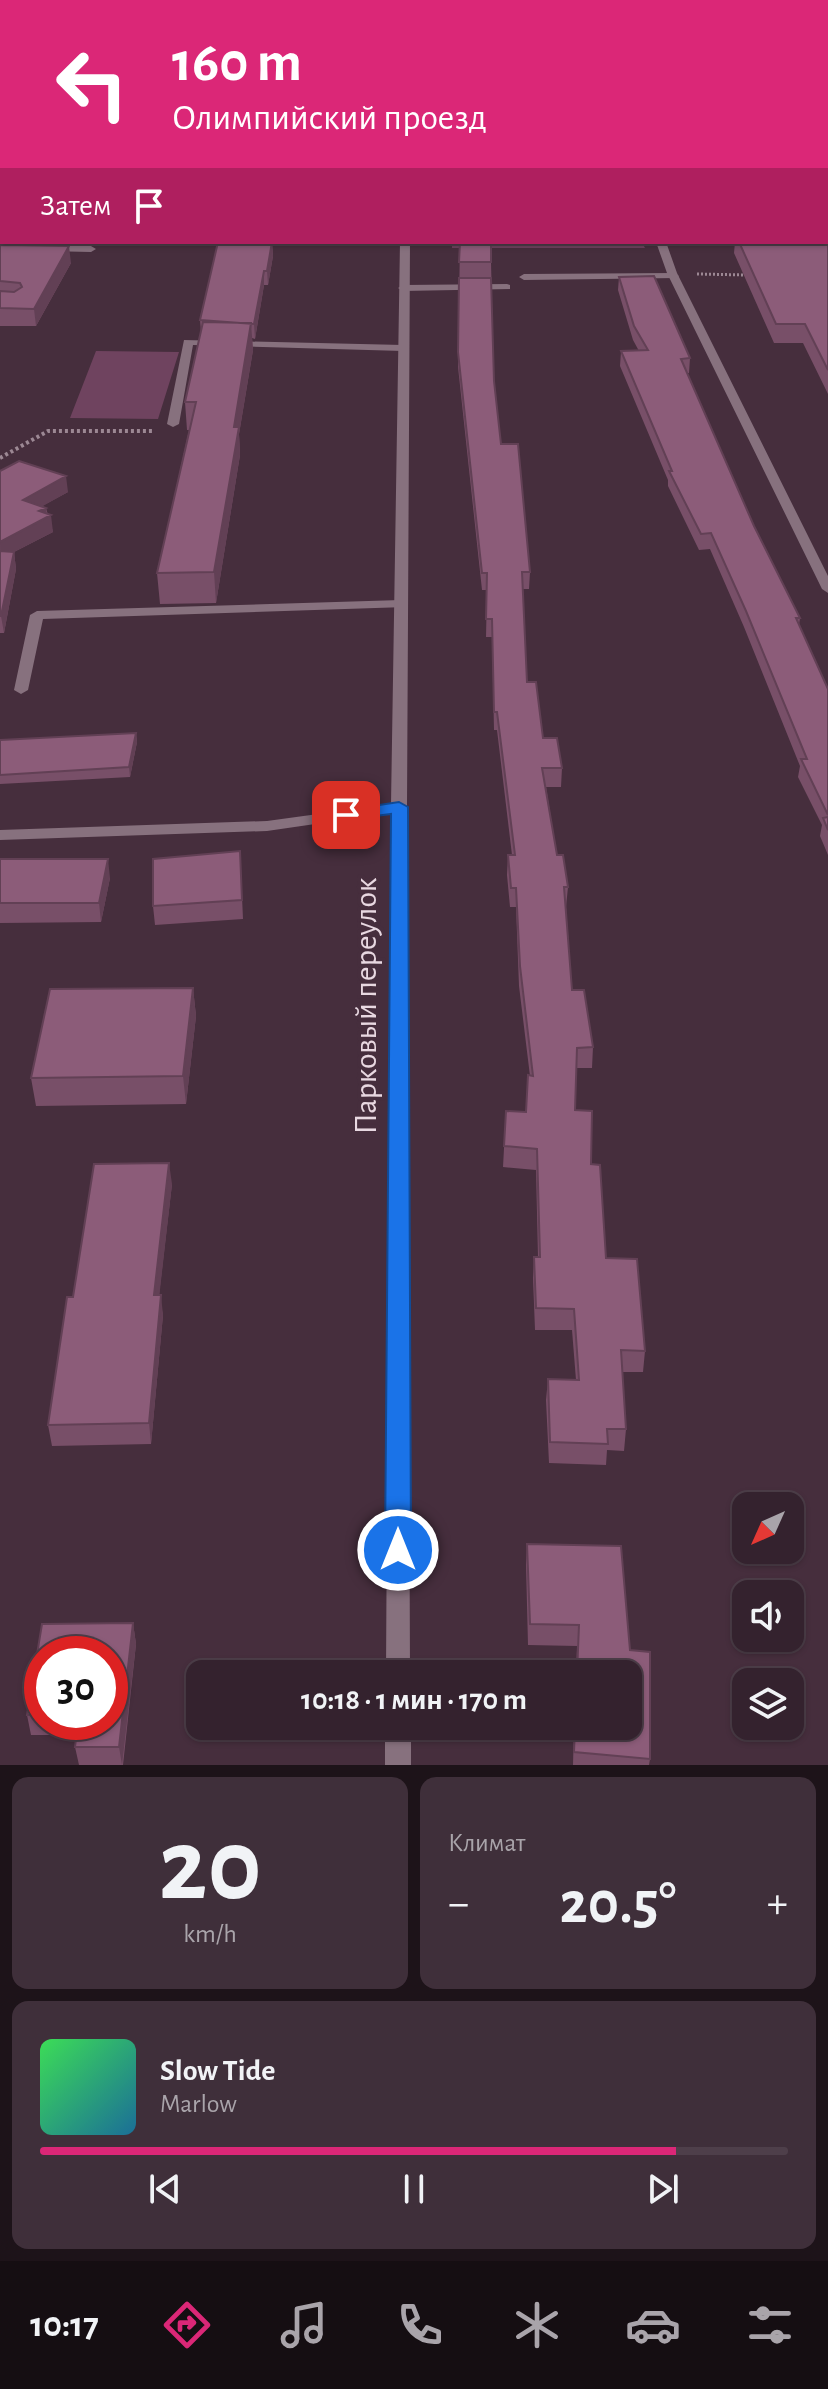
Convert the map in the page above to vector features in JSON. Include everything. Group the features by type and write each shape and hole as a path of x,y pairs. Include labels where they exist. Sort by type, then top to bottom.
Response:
{"street":[{"name":"Парковый переулок","path":"398,1660 399,807 405,244"},
{"path":"662,244 673,275 828,589"},
{"path":"45,250 91,249"},
{"path":"524,277 673,275"},
{"path":"403,288 507,287"},
{"path":"173,424 188,342 403,348"},
{"path":"21,690 37,615 401,604"},
{"path":"0,835 267,826 399,807"},
{"path":"398,1740 398,1765"}],"path":[{"path":"673,275 749,275"},
{"path":"0,458 48,431 172,431 173,424"}],"shaded area":[{"path":"452,244 643,244 645,248 452,248"},
{"path":"96,351 179,352 158,419 70,418"}],"building":[{"path":"218,244 272,244 254,324 200,320"},
{"path":"460,244 491,244 491,262 459,262"},
{"path":"740,244 828,244 828,370 805,324 776,324"},
{"path":"0,245 69,246 34,309 0,308 0,291 14,292 22,287 20,283 0,281"},
{"path":"654,276 690,358 681,359 754,526 800,618 796,618 828,689 828,815 801,759 807,759 746,611 711,533 701,534 669,471 672,471 621,351 648,350 634,326 619,277"},
{"path":"459,278 491,278 494,381 501,444 518,444 530,572 522,572 527,682 536,682 543,738 557,738 562,768 542,768 557,855 563,855 568,887 564,887 572,990 584,990 593,1047 577,1048 575,1110 592,1111 591,1164 600,1165 606,1258 637,1259 645,1351 621,1350 626,1429 607,1429 608,1444 550,1442 548,1379 579,1380 574,1309 536,1308 534,1257 540,1257 537,1149 504,1146 506,1111 526,1112 528,1075 533,1076 520,966 516,888 511,888 508,855 515,855 497,712 494,712 492,619 486,619 487,573 482,573 458,352"},
{"path":"203,322 251,323 234,427 239,427 214,572 157,573 196,402 185,402"},
{"path":"19,461 66,476 23,500 46,508 39,511 51,515 0,542 0,471"},
{"path":"0,551 14,552 1,616 0,616"},
{"path":"136,733 129,767 0,775 0,740"},
{"path":"240,851 242,900 153,906 153,859"},
{"path":"0,859 108,859 99,903 0,903"},
{"path":"193,988 183,1076 31,1078 50,989"},
{"path":"169,1163 154,1295 161,1295 149,1423 48,1425 67,1297 73,1297 94,1164"},
{"path":"527,1544 621,1546 630,1650 650,1652 650,1759 574,1752 574,1740 642,1740 642,1660 578,1660 579,1625 530,1624"},
{"path":"133,1623 128,1667 128,1636 40,1636 42,1624"},
{"path":"76,1740 120,1740 119,1747 75,1747"}],"route":[{"path":"346,815 399,807 398,1550"}]}
